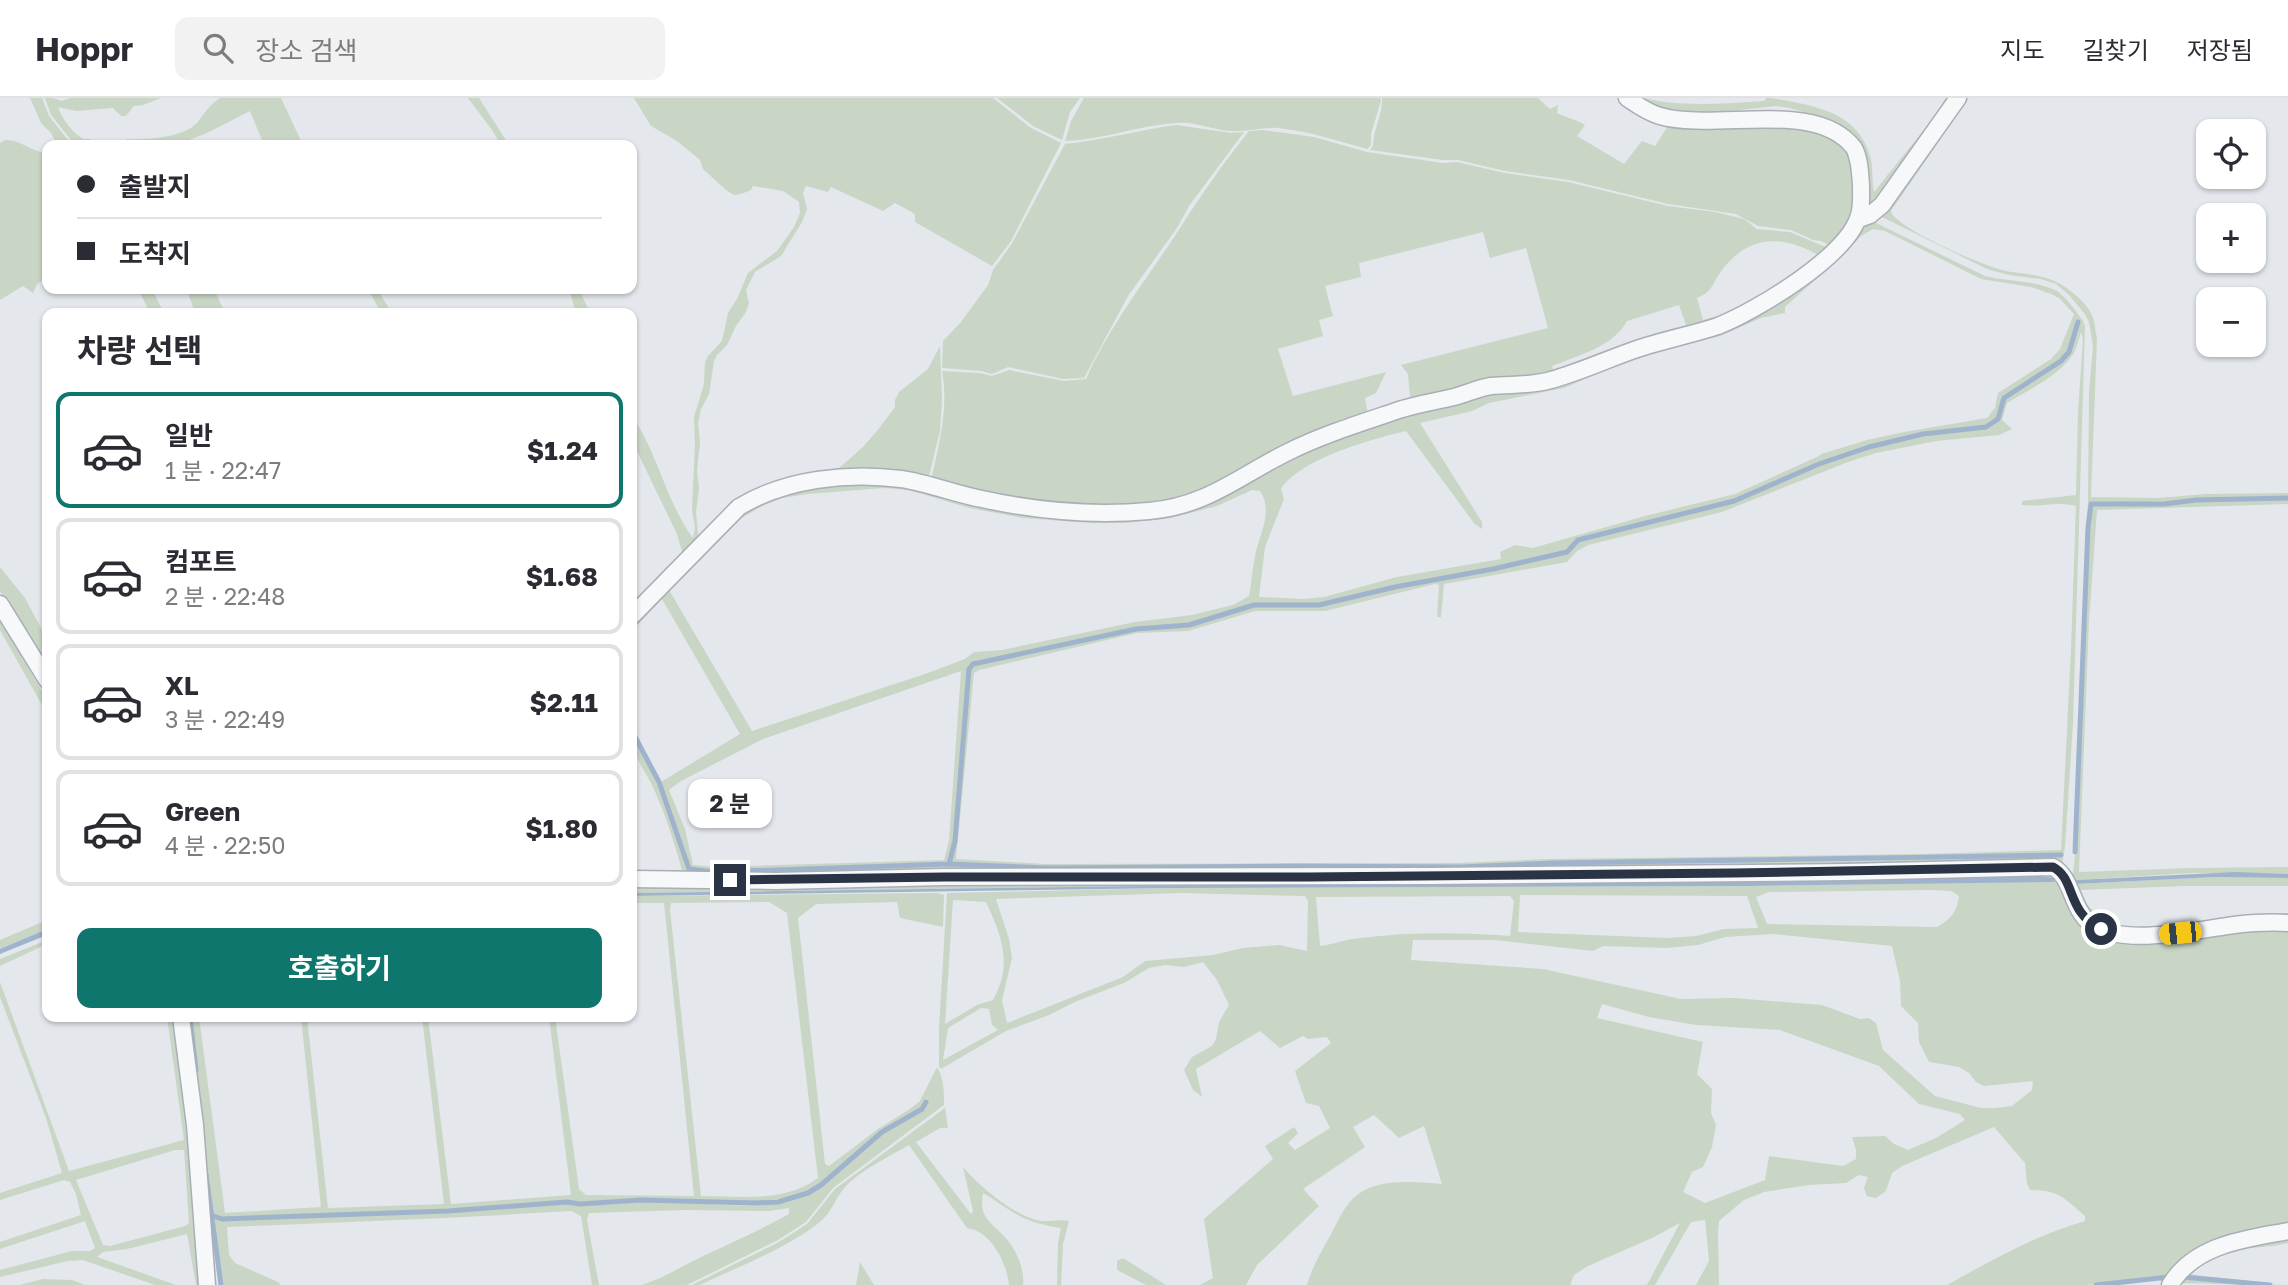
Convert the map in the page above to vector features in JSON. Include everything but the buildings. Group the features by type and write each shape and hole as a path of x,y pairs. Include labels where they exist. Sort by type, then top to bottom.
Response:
{"street":[{"path":"637,611 739,507 753,498 775,490 811,481 881,477 915,482 983,500 1062,511 1150,511 1174,507 1212,495 1303,445 1405,408 1460,396 1486,387 1538,384 1555,380 1644,346 1717,326 1767,302 1785,290 1835,250 1858,219 1861,183 1855,150 1845,137 1819,120 1806,115 1775,111 1678,119 1660,116 1627,98"},
{"path":"1858,219 1870,215 1882,205 1958,98"},
{"path":"0,604 42,672"},
{"path":"637,879 776,881 944,877 1432,876 2053,867 2061,872 2081,915 2101,929 2147,937 2236,925 2288,923"},
{"path":"182,1022 195,1125 207,1285"},
{"path":"2170,1285 2181,1270 2214,1249 2234,1241 2288,1231"}],"green space":[{"path":"30,98 42,98 49,116 68,140 54,140 41,123"},
{"path":"45,98 62,101 70,98 161,98 134,106 126,116 121,116 113,108 76,111 58,107 71,129 83,139 90,140 71,140 51,115"},
{"path":"220,98 281,98 301,140 262,140 250,111 189,140 126,140 163,137 183,132 197,123"},
{"path":"468,98 479,98 506,140 498,140"},
{"path":"634,98 993,98 1031,128 1061,143 1011,241 992,266 915,222 915,214 895,203 883,211 831,187 828,192 806,186 803,193 807,209 802,222 781,256 755,272 746,290 749,303 746,312 727,345 714,361 709,394 701,409 698,423 700,443 697,470 697,541 683,555 677,534 637,451 637,424 676,509 693,538 694,417 704,384 705,362 722,341 728,313 748,273 777,251 794,227 800,213 799,202 783,191 753,186 751,190 734,195 703,169 700,160 677,141 651,126"},
{"path":"997,98 1080,98 1070,112 1062,140 1033,126"},
{"path":"1084,98 1380,98 1381,101 1371,134 1371,145 1367,149 1289,129 1230,131 1184,123 1163,124 1065,141 1071,121"},
{"path":"1382,98 1538,98 1550,109 1558,105 1557,113 1585,125 1577,136 1624,164 1642,141 1655,146 1670,123 1789,117 1845,145 1853,163 1854,202 1844,228 1831,246 1791,230 1758,226 1736,214 1668,204 1569,180 1505,171 1458,160 1370,150"},
{"path":"1638,98 1702,104 1765,101 1770,98 1822,109 1844,120 1861,136 1872,164 1874,192 1946,98 1954,98 1895,179 1869,208 1866,204 1864,175 1836,125 1826,119 1776,106 1721,112 1667,112"},
{"path":"1962,98 1969,98 1891,211 1900,222 1912,230 1960,254 2002,270 2055,281 2086,305 2094,319 2097,338 2091,497 2158,498 2206,494 2288,493 2288,496 2090,503 2075,852 2088,498 2089,393 2093,346 2089,322 2069,295 2056,284 1987,269 1880,216"},
{"path":"1176,125 1231,133 1244,132 1189,206 1177,228 1128,296 1084,378 1063,379 1008,367 992,374 942,368 943,341 961,322 988,285 993,270 1011,245 1065,144"},
{"path":"1263,130 1314,137 1367,152 1443,163 1457,162 1505,173 1568,182 1668,206 1715,212 1744,219 1757,229 1790,232 1828,248 1820,256 1793,244 1780,242 1756,244 1744,250 1722,270 1710,289 1697,298 1703,320 1731,312 1784,280 1787,285 1724,319 1570,370 1568,365 1597,353 1686,325 1679,305 1627,321 1621,330 1604,344 1552,366 1555,376 1410,397 1408,374 1401,365 1548,328 1526,248 1490,258 1483,232 1359,263 1361,277 1325,286 1333,316 1319,320 1323,336 1278,349 1293,396 1386,372 1376,393 1365,398 1368,415 1218,487 1153,506 1046,505 931,480 944,412 942,371 992,376 1009,370 1064,381 1086,379 1118,320 1213,178 1249,131"},
{"path":"5,140 16,141 42,152 42,281 37,284 33,293 23,286 0,300 0,143"},
{"path":"1865,222 1874,222 1985,276 2049,287 2064,297 2083,321 2085,326 2073,723 2062,866 2031,860 1382,872 1081,873 948,869 719,877 637,875 637,870 682,870 661,806 637,756 637,743 658,783 688,871 715,873 949,866 1048,869 1460,869 2061,856 1554,862 1460,866 1048,867 950,863 956,841 970,670 974,665 1136,630 1189,626 1254,607 1319,607 1395,588 1494,570 1567,553 1579,541 1734,502 1869,448 1924,436 1987,428 1999,420 2005,399 2042,377 2063,359 2071,348 2078,321 2068,351 2060,360 2003,397 1997,419 1986,426 1923,433 1869,446 1819,463 1734,500 1578,539 1566,551 1319,604 1254,604 1188,624 1136,627 973,663 968,669 954,841 948,863 715,871 690,868 661,782 740,734 662,599 637,626 637,614 730,519 752,504 771,496 827,486 872,482 917,486 999,507 1095,518 1160,515 1195,507 1237,488 1293,456 1341,435 1483,396 1552,384 1640,352 1738,323 1802,285 1831,259","holes":["1873,229 1885,231 1981,279 2031,287 2059,298 2074,314 2060,349 2051,359 1998,393 1995,408 1987,418 1867,440 1821,454 1735,494 1533,548 1515,545 1500,552 1501,559 1397,577 1324,597 1259,597 1265,547 1284,499 1281,489 1304,468 1338,452 1406,431 1474,523 1482,529 1482,522 1420,423 1472,411 1489,403 1564,388 1613,367 1673,347 1720,336 1761,318 1785,313 1785,307 1861,236","2081,332 2083,339 2076,495 2022,501 2022,505 2076,506 2061,850 1455,863 1045,864 956,859 974,673 979,670 1137,633 1188,631 1255,611 1325,611 1435,584 1439,585 1437,617 1441,617 1444,584 1567,562 1577,551 1588,545 1722,512 1876,453 1936,441 1999,435 2012,429 2002,420 2007,403 2061,368 2074,353","883,488 909,490 969,508 1023,518 1091,523 1126,523 1171,518 1217,506 1252,490 1260,491 1266,515 1255,556 1249,596 1233,605 1002,650 974,652 965,659 925,674 752,731 669,590 735,522 762,506 782,498 808,494","961,671 949,841 944,860 715,867 693,865 685,829 669,790 681,781 763,739"]},
{"path":"140,294 154,294 162,308 148,308"},
{"path":"188,294 216,294 223,308 193,308"},
{"path":"371,294 380,294 389,308 378,308"},
{"path":"570,294 581,294 588,308 575,308"},
{"path":"940,346 940,431 928,480 836,473 877,431 895,407 899,392 928,369"},
{"path":"2288,499 2288,504 2097,510 2089,621 2079,872 2288,867 2288,874 2193,873 2076,880 2075,884 2215,877 2288,878 2288,886 2079,890 2092,910 2112,922 2128,927 2288,913 2288,917 2150,931 2120,930 2090,915 2072,882 2077,852 2092,506"},
{"path":"0,567 25,598 42,630 42,659 0,591"},
{"path":"0,619 42,691 42,705 0,630"},
{"path":"2052,874 2075,919 2088,929 2288,927 2288,1228 2238,1237 2171,1276 2086,1285 1947,1285 2032,1241 2085,1221 2085,1216 2055,1193 2030,1190 2025,1163 1994,1127 1902,1166 1892,1173 1886,1191 1876,1198 1867,1196 1864,1188 1868,1177 1859,1175 1846,1183 1764,1192 1744,1200 1719,1221 1719,1285 1696,1285 1709,1261 1705,1220 1691,1222 1655,1285 1647,1285 1680,1223 1588,1266 1574,1275 1570,1285 1307,1285 1338,1220 1357,1195 1387,1184 1442,1184 1424,1126 1399,1138 1374,1115 1353,1127 1365,1147 1303,1189 1319,1206 1257,1265 1246,1285 1200,1285 1213,1278 1204,1219 1273,1159 1265,1146 1294,1127 1298,1133 1288,1143 1295,1150 1330,1128 1319,1106 1306,1103 1295,1071 1331,1043 1327,1037 1308,1039 1303,1036 1280,1048 1260,1031 1196,1069 1202,1097 1193,1090 1184,1070 1192,1057 1212,1046 1219,1022 1229,1005 1217,980 1203,962 1184,967 1165,965 1149,968 1124,983 1006,1031 941,1069 939,1028 947,893 1174,888 1749,886 2053,881 2047,876 1474,885 1208,885 637,893 637,885","holes":["1930,890 1951,891 1959,896 1952,915 1937,927 1767,924 1756,897 1769,892","1180,893 1305,896 1308,901 1307,951 1279,945 1243,948 1213,955 1145,961 1123,977 1007,1023 1002,1000 1012,958 996,899","1520,895 1747,896 1758,928 1724,929 1696,936 1666,938 1518,932","1510,896 1514,901 1510,936 1411,934 1352,939 1320,946 1316,897","953,900 986,902 997,927 1003,951 1003,975 999,987 993,1000 977,1005 945,1024","1773,934 1892,946 1900,981 1901,1006 1918,1023 1919,1042 1929,1062 1959,1067 1984,1086 2033,1081 2032,1090 2012,1106 1995,1108 1981,1108 1935,1096 1883,1050 1876,1023 1869,1018 1860,1019 1822,1005 1734,998 1681,999 1543,969 1411,960 1413,940 1496,940 1593,951 1603,946 1667,948 1698,945 1725,937","1602,1004 1649,1017 1696,1025 1780,1030 1879,1066 1919,1104 1960,1114 1965,1120 1936,1138 1908,1150 1894,1144 1885,1136 1852,1137 1856,1159 1843,1166 1769,1156 1765,1180 1705,1203 1683,1192 1692,1172 1703,1167 1712,1147 1716,1125 1711,1113 1712,1089 1697,1074 1703,1042 1597,1018","981,1008 989,1009 992,1025 998,1030 943,1060 948,1028"]},
{"path":"944,895 943,927 900,918 897,902 816,904 798,918 825,1164 829,1166 920,1101 937,1067 944,1090 944,1105 833,1188 806,1222 778,1240 687,1285 642,1285 778,1220 789,1214 789,1208 769,1211 589,1213 587,1220 599,1285 592,1285 581,1216 571,1211 227,1227 229,1255 235,1263 281,1285 222,1285 212,1217 222,1220 448,1212 661,1201 728,1205 772,1204 792,1200 820,1187 884,1132 916,1114 926,1104 928,1097 921,1108 882,1131 831,1176 808,1192 794,1197 755,1202 641,1199 581,1203 567,1201 448,1210 223,1218 212,1214 192,1022 200,1022 225,1213 321,1207 302,1022 308,1022 328,1208 444,1204 423,1022 429,1022 451,1204 571,1195 550,1022 556,1022 579,1189 586,1195 694,1196 664,903 637,903 637,896","holes":["769,902 787,913 818,1178 805,1186 777,1195 701,1196 671,903"]},
{"path":"42,922 42,931 0,949 0,940"},
{"path":"42,942 42,946 0,966 0,959"},
{"path":"0,982 69,1171 184,1140 168,1022 176,1022 184,1083 201,1285 196,1285 187,1234 103,1252 97,1257 176,1285 155,1285 83,1260 0,1277 0,1270 72,1251 90,1251 95,1248 85,1221 0,1249 0,1242 81,1215 76,1194 70,1182 64,1180 0,1200 0,1193 62,1173 46,1118 0,997","holes":["175,1150 184,1150 189,1223 110,1246 103,1245 76,1180"]},
{"path":"945,1108 948,1128 940,1128 916,1142 971,1214 973,1211 963,1167 988,1192 1020,1213 1041,1221 1069,1221 1063,1244 1061,1285 1057,1285 1061,1228 1027,1220 983,1193 982,1207 986,1217 1011,1245 1021,1265 1023,1285 1009,1285 1005,1267 996,1249 983,1235 967,1228 909,1145 855,1178 842,1191 826,1216 803,1234 700,1285 692,1285 779,1242 807,1224 835,1189"},
{"path":"2288,1233 2288,1243 2222,1252 2198,1263 2185,1274 2288,1285 2183,1276 2183,1279 2257,1285 2173,1285 2195,1261 2224,1246"},
{"path":"1123,1258 1166,1285 1146,1285 1117,1270 1117,1261"},
{"path":"860,1262 874,1285 856,1285"},
{"path":"43,1279 72,1280 85,1285 20,1285"}],"water":[{"path":"2236,872 2288,874 2288,878 2215,877 2074,882 2076,880"},
{"path":"2040,876 2054,878 2054,882 1749,886 1174,888 637,896 637,893 1208,885 1474,885"},
{"path":"42,931 42,937 0,954 0,949"}],"waterway":[{"path":"949,864 955,841 969,669 973,664 1136,629 1189,625 1254,605 1319,605 1567,552 1578,540 1734,501 1819,464 1869,447 1923,434 1986,427 1998,419 2004,398 2061,361 2069,352 2078,322"},
{"path":"2075,852 2091,504 2164,504 2196,500 2288,498"},
{"path":"637,740 659,782 689,869 715,872 949,864 1048,868 1460,867 1554,863 2061,855"},
{"path":"191,1022 196,1070"},
{"path":"211,1215 222,1219 448,1211 567,1202 580,1204 641,1200 778,1202 808,1193 821,1185 882,1132 922,1109 926,1102"},
{"path":"206,1174 221,1285"},
{"path":"2096,1285 2169,1277"},
{"path":"2183,1277 2270,1285"}],"route":[{"path":"730,880 1845,872 2053,867 2061,872 2081,915 2101,929"}]}
